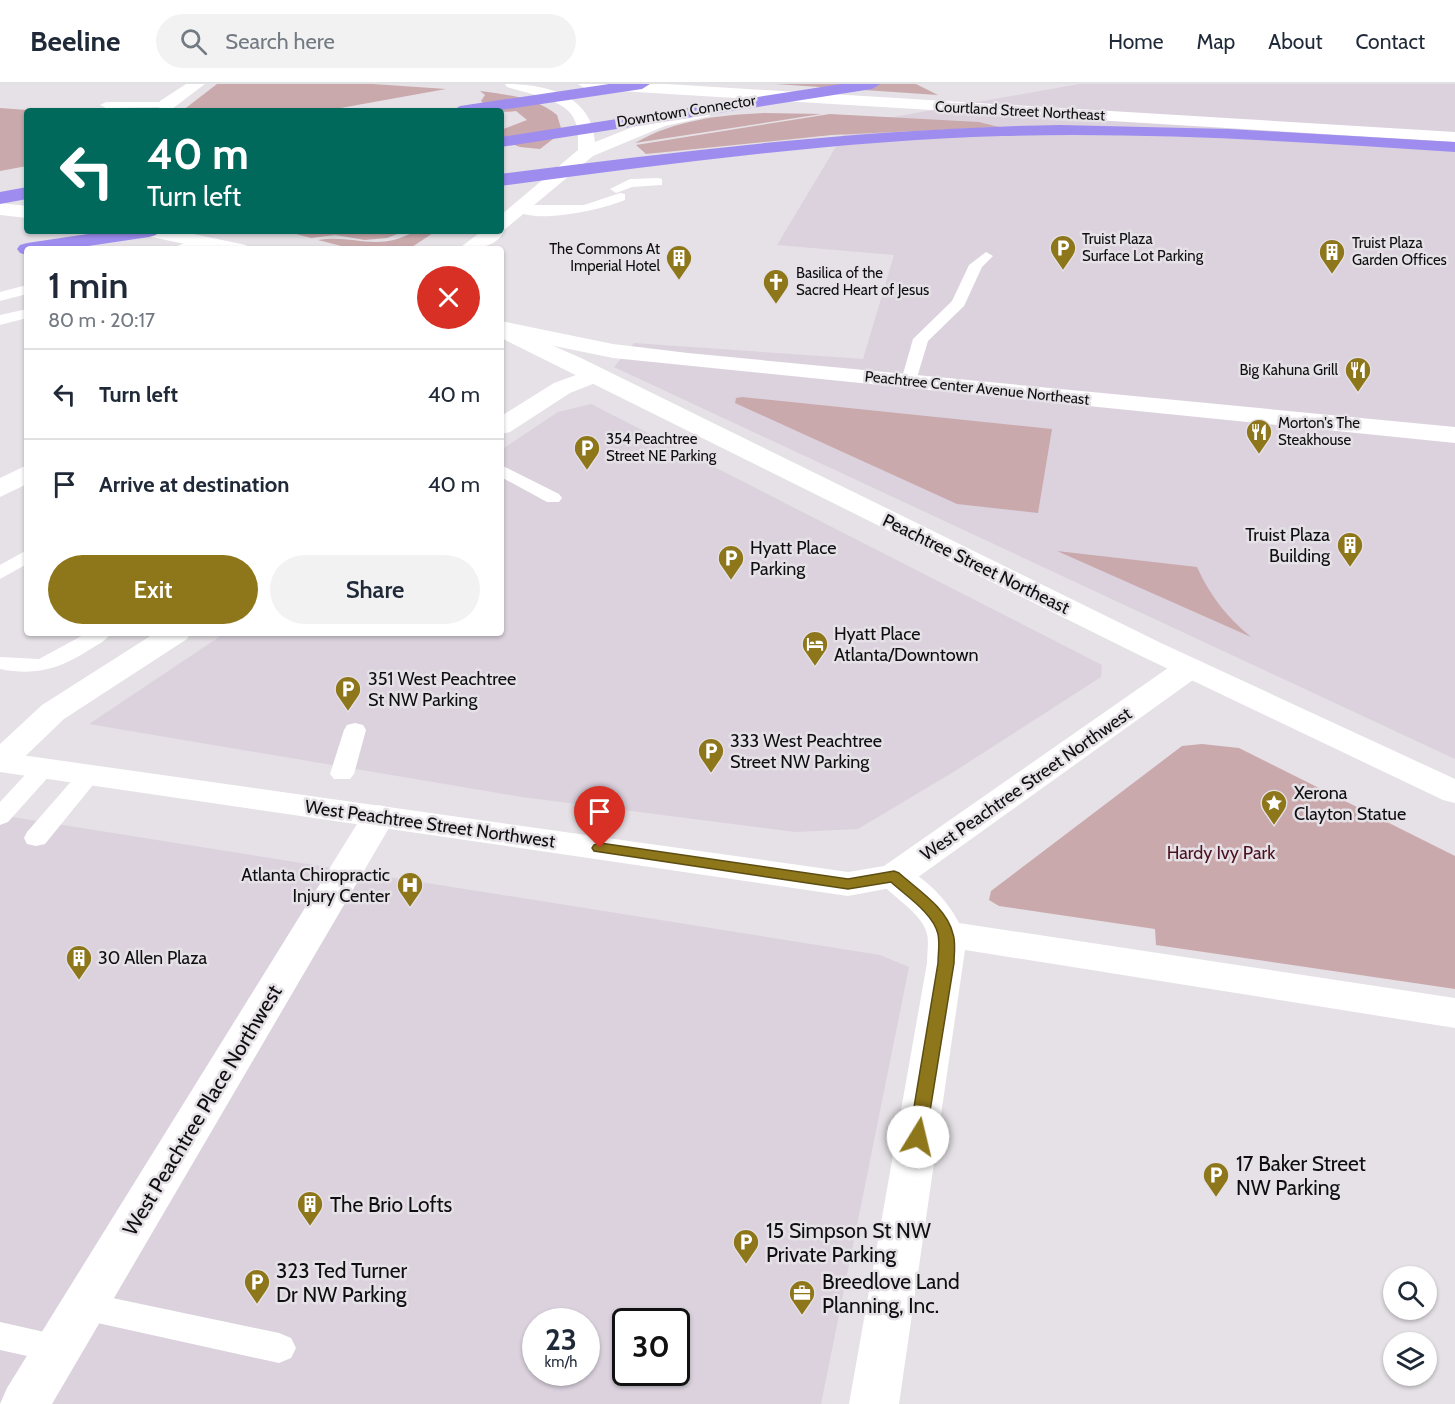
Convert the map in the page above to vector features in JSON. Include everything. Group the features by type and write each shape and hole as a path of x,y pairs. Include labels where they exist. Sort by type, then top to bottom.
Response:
{"highway":[{"name":"Downtown Connector","path":"480,108 642,84"},
{"name":"Downtown Connector","path":"504,142 872,84"},
{"path":"504,180 822,142 1003,131 1223,132 1455,147"},
{"path":"0,198 24,193"},
{"path":"27,246 63,234"},
{"path":"40,246 127,234"}],"main road":[{"path":"166,105 197,84"},
{"path":"513,84 557,100 577,112 583,120 587,152"},
{"name":"Courtland Street Northeast","path":"586,84 662,86 934,106 1455,137"},
{"path":"504,222 662,86"},
{"path":"587,152 643,128 693,114 843,100"},
{"path":"0,209 24,212"},
{"path":"165,234 225,246"},
{"path":"472,246 490,234"},
{"name":"Peachtree Center Avenue Northeast","path":"504,330 613,351 1455,435"},
{"name":"Peachtree Street Northeast","path":"504,330 1189,668 1455,792"},
{"path":"504,425 562,388 595,375"},
{"path":"0,489 24,475"},
{"path":"0,762 53,712 171,636"},
{"name":"West Peachtree Street Northwest","path":"0,762 848,884 894,876 1189,668"},
{"name":"West Peachtree Place Northwest","path":"25,1404 379,816"},
{"path":"874,1404 946,963 946,934 936,914 894,876"},
{"path":"946,934 1455,1013"}],"lane":[{"path":"125,93 166,105"},
{"path":"106,105 166,105"},
{"path":"527,203 563,212 598,206 618,193"},
{"path":"185,246 201,241"},
{"path":"909,381 921,339 959,303 976,265 986,256"},
{"path":"0,297 24,290"},
{"path":"0,320 24,313"},
{"path":"504,472 553,498"},
{"path":"0,573 24,558"},
{"path":"0,663 23,669 48,665 96,636"},
{"path":"342,774 355,730"},
{"path":"0,818 44,768"},
{"path":"36,838 89,775"},
{"path":"84,1306 279,1348"},
{"path":"0,1336 59,1348"}],"shaded area":[{"path":"1079,84 1455,84 1455,759 614,367 634,343 863,359 894,255 777,245 849,125"},
{"path":"591,404 1102,665 1101,677 955,771 858,829 796,832 522,797 89,724 221,636 504,636 504,448 558,412"},
{"path":"0,815 880,955 909,967 821,1404 0,1404"}],"green space":[{"path":"217,84 373,84 446,89 341,108 186,108"},
{"path":"775,84 916,84 938,95"},
{"path":"480,91 521,98 549,109 557,115 561,128 557,136 540,149 520,147 504,141 504,129 527,120 516,111 504,112 504,108 489,108 484,105 481,101 485,95"},
{"path":"0,108 24,110 24,167 0,171"},
{"path":"764,113 821,114 635,143 665,129 698,120"},
{"path":"830,114 979,122 999,127 832,135 646,154 636,145"},
{"path":"296,234 397,234 387,238 365,240 335,235 311,238"},
{"path":"408,234 432,234 414,246 341,246 318,240 343,239 378,242"},
{"path":"736,398 1052,429 1038,513 957,504 735,403"},
{"path":"1057,551 1197,567 1220,605 1251,637"},
{"name":"Hardy Ivy Park","path":"1202,744 1239,748 1455,856 1455,989 1156,945 1155,929 999,906 989,900 991,891 1182,746"}],"place":[{"name":"Truist Plaza Surface Lot Parking","path":"1063,271"},
{"name":"Truist Plaza Garden Offices","path":"1332,275"},
{"name":"The Commons At Imperial Hotel","path":"679,281"},
{"name":"Basilica of the Sacred Heart of Jesus","path":"776,305"},
{"name":"Big Kahuna Grill","path":"1358,393"},
{"name":"Morton's The Steakhouse","path":"1259,455"},
{"name":"354 Peachtree Street NE Parking","path":"587,471"},
{"name":"Truist Plaza Building","path":"1350,568"},
{"name":"Hyatt Place Parking","path":"731,581"},
{"name":"Hyatt Place Atlanta/Downtown","path":"815,667"},
{"name":"351 West Peachtree St NW Parking","path":"348,712"},
{"name":"333 West Peachtree Street NW Parking","path":"711,774"},
{"name":"Xerona Clayton Statue","path":"1274,826"},
{"name":"Atlanta Chiropractic Injury Center","path":"410,908"},
{"name":"30 Allen Plaza","path":"79,981"},
{"name":"17 Baker Street NW Parking","path":"1216,1198"},
{"name":"The Brio Lofts","path":"310,1227"},
{"name":"15 Simpson St NW Private Parking","path":"746,1265"},
{"name":"323 Ted Turner Dr NW Parking","path":"257,1305"},
{"name":"Breedlove Land Planning, Inc.","path":"802,1316"}],"route":[{"path":"600,848 848,884 873,882 894,876 936,914 946,934 946,963 918,1137"}]}
